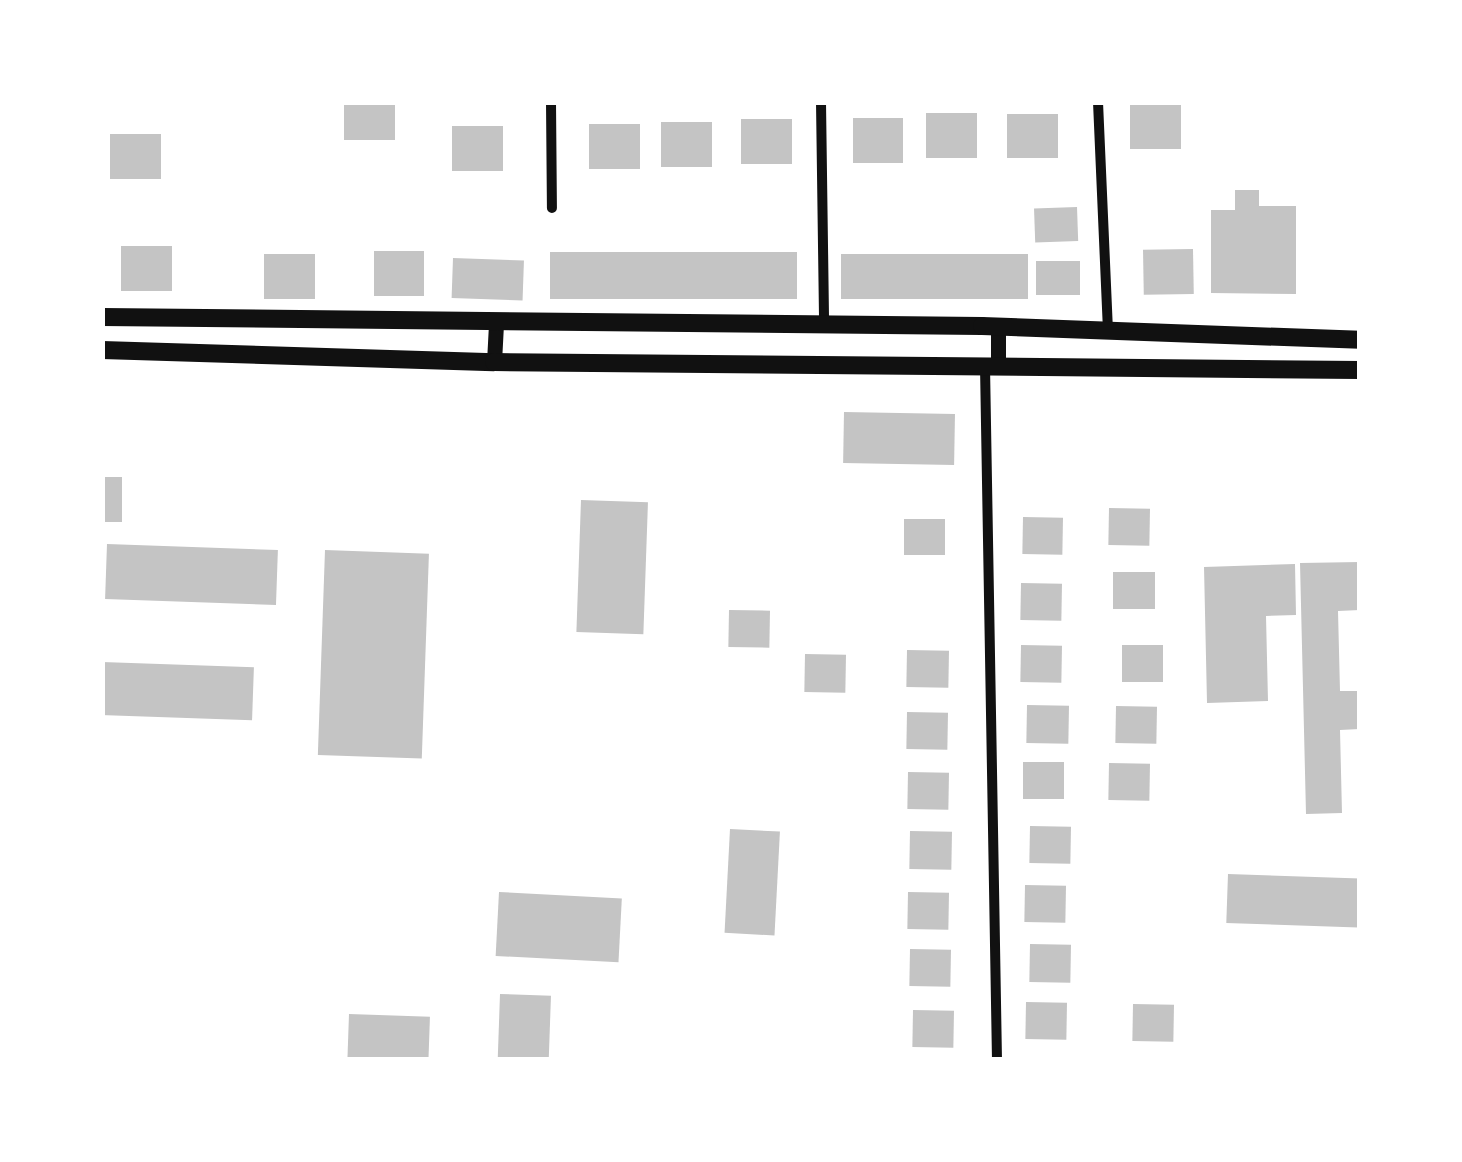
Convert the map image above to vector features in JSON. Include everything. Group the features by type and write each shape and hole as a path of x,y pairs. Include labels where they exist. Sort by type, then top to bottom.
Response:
{"main road":[{"path":"102,316 998,326 1360,340"},
{"path":"102,350 494,362 1360,370"}],"street":[{"path":"551,102 552,208"},
{"path":"821,102 824,325"},
{"path":"1098,102 1108,331"},
{"path":"494,362 496,323"},
{"path":"998,326 991,364 998,1060"}],"building":[{"path":"344,102 395,102 395,140 344,140"},
{"path":"1130,104 1181,104 1181,149 1130,149"},
{"path":"926,113 977,113 977,158 926,158"},
{"path":"1007,114 1058,114 1058,158 1007,158"},
{"path":"853,118 903,118 903,163 853,163"},
{"path":"741,119 792,119 792,164 741,164"},
{"path":"661,122 712,122 712,167 661,167"},
{"path":"589,124 640,124 640,169 589,169"},
{"path":"452,126 503,126 503,171 452,171"},
{"path":"110,134 161,134 161,179 110,179"},
{"path":"1235,190 1259,190 1259,206 1296,206 1296,294 1211,293 1211,210 1235,210"},
{"path":"1077,207 1078,241 1035,242 1034,209"},
{"path":"121,246 172,246 172,291 121,291"},
{"path":"1193,249 1194,294 1144,295 1143,250"},
{"path":"374,251 424,251 424,296 374,296"},
{"path":"550,252 797,252 797,299 550,299"},
{"path":"264,254 315,254 315,299 264,299"},
{"path":"841,254 1028,254 1028,299 841,299"},
{"path":"453,258 524,260 523,300 452,298"},
{"path":"1036,261 1080,261 1080,295 1036,295"},
{"path":"844,412 955,414 954,465 843,463"},
{"path":"102,477 122,477 122,522 102,522"},
{"path":"581,500 648,502 643,634 576,632"},
{"path":"1109,508 1150,509 1149,546 1108,545"},
{"path":"1023,517 1063,518 1062,555 1022,554"},
{"path":"904,519 945,519 945,555 904,555"},
{"path":"107,544 278,550 276,605 105,599"},
{"path":"325,550 429,554 422,759 318,755"},
{"path":"1360,562 1360,610 1338,611 1340,691 1360,691 1360,729 1340,730 1342,813 1306,814 1300,563"},
{"path":"1295,564 1296,615 1266,616 1268,701 1207,703 1204,567"},
{"path":"1113,572 1155,572 1155,609 1113,609"},
{"path":"1021,583 1062,584 1061,621 1020,620"},
{"path":"729,610 770,611 769,648 728,647"},
{"path":"1021,645 1062,646 1061,683 1020,682"},
{"path":"1122,645 1163,645 1163,682 1122,682"},
{"path":"907,650 949,651 948,688 906,687"},
{"path":"805,654 846,655 845,693 804,692"},
{"path":"102,662 254,667 252,720 102,715"},
{"path":"1027,705 1069,706 1068,744 1026,743"},
{"path":"1116,706 1157,707 1156,744 1115,743"},
{"path":"907,712 948,713 947,750 906,749"},
{"path":"1023,762 1064,762 1064,799 1023,799"},
{"path":"1109,763 1150,764 1149,801 1108,800"},
{"path":"908,772 949,773 948,810 907,809"},
{"path":"1030,826 1071,827 1070,864 1029,863"},
{"path":"730,829 780,832 774,935 725,933"},
{"path":"910,831 952,832 951,870 909,869"},
{"path":"1228,874 1360,879 1358,928 1226,923"},
{"path":"1025,885 1066,886 1065,923 1024,922"},
{"path":"499,892 622,898 618,962 496,956"},
{"path":"908,892 949,893 948,930 907,929"},
{"path":"1030,944 1071,945 1070,983 1029,982"},
{"path":"910,949 951,950 950,987 909,986"},
{"path":"500,994 551,996 549,1060 498,1060"},
{"path":"1026,1002 1067,1003 1066,1040 1025,1039"},
{"path":"1133,1004 1174,1005 1173,1042 1132,1041"},
{"path":"913,1010 954,1011 953,1048 912,1047"},
{"path":"349,1014 430,1017 428,1060 347,1060"}]}
